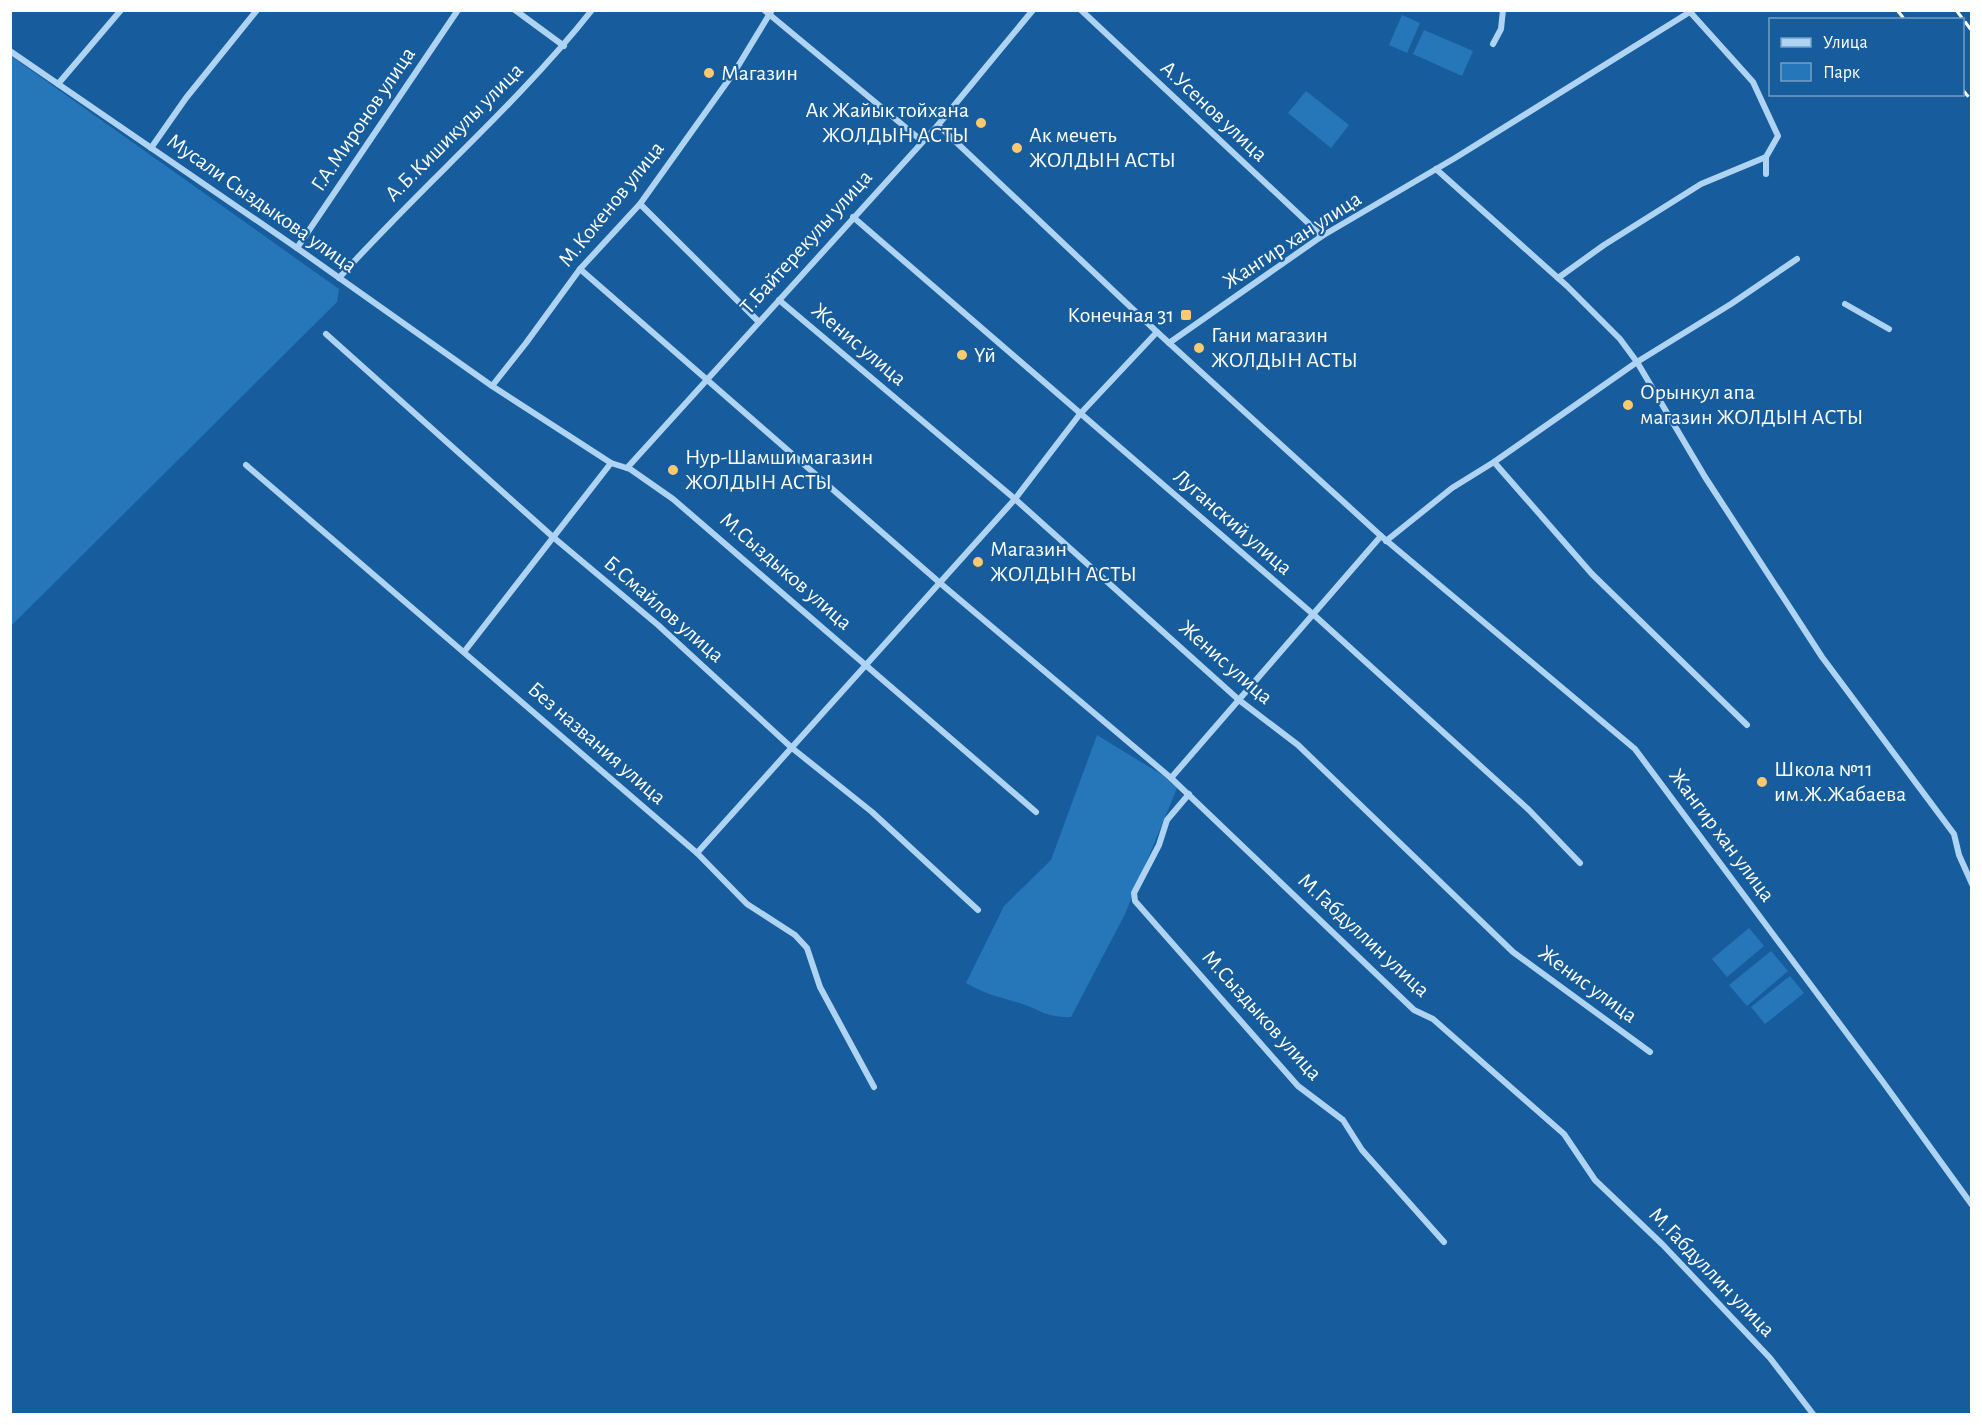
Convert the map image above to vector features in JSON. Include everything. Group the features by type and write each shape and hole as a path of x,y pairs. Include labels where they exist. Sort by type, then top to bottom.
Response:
{"street":[{"path":"58,84 121,10"},
{"path":"151,148 186,98 257,10"},
{"name":"Г.А.Миронов улица","path":"297,248 458,10"},
{"path":"515,10 564,46"},
{"name":"А.Б.Кишикулы улица","path":"339,278 390,220 451,165 564,46 592,10"},
{"name":"Т.Байтерекулы улица","path":"627,468 938,125 1033,10"},
{"name":"А.Усенов улица","path":"1081,10 1322,236"},
{"path":"1493,44 1501,29 1503,10"},
{"path":"768,12 922,141"},
{"name":"М.Кокенов улица","path":"492,386 579,269 640,204 735,71 768,12"},
{"name":"Жангир хан улица","path":"1169,343 1322,236 1436,169 1652,34 1692,12 1752,82 1779,136 1766,157 1766,174"},
{"name":"Мусали Сыздыкова улица","path":"10,51 297,248 492,386"},
{"name":"Жангир хан улица","path":"938,125 1157,332 1383,538 1635,749 1883,1082 1971,1205"},
{"path":"1558,278 1604,245 1701,184 1766,157"},
{"path":"1436,169 1558,278 1620,339 1637,362 1705,477 1822,657 1954,834 1959,855 1971,884"},
{"path":"640,204 759,321"},
{"name":"Луганский улица","path":"853,217 1314,615 1529,810 1580,864"},
{"path":"1171,778 1383,538 1637,362 1731,304 1797,259"},
{"name":"М.Габдуллин улица","path":"579,269 940,583 1171,778 1414,1010 1440,1025 1564,1134 1595,1180 1663,1245 1770,1358 1813,1414"},
{"name":"Женис улица","path":"779,300 1015,499 1239,700 1298,745 1513,952 1650,1052"},
{"path":"1845,304 1889,329"},
{"path":"697,853 1015,499 1080,414 1157,332"},
{"name":"Б.Смайлов улица","path":"326,334 553,537 658,625 792,748 872,812 978,910"},
{"name":"М.Сыздыков улица","path":"492,386 610,463 627,468 673,498 1036,812"},
{"path":"1494,462 1592,574 1747,725"},
{"path":"464,652 610,463"},
{"name":"Без названия улица","path":"246,465 697,853 747,904 795,935 807,948 820,987 874,1087"},
{"name":"М.Сыздыков улица","path":"1189,794 1167,820 1159,845 1134,893 1135,901 1298,1086 1343,1120 1362,1150 1444,1242"}],"green space":[{"path":"1402,15 1420,23 1407,53 1389,45"},
{"path":"1424,30 1473,51 1462,76 1413,54"},
{"path":"11,56 339,289 337,302 11,626"},
{"path":"1306,91 1349,125 1331,148 1288,113"},
{"path":"1097,735 1164,776 1177,788 1125,914 1071,1017 1054,1016 966,983 1004,906 1051,860"},
{"path":"1749,928 1764,946 1727,977 1712,959"},
{"path":"1771,951 1788,971 1747,1006 1729,985"},
{"path":"1790,976 1804,993 1765,1024 1751,1007"}],"railway":[{"path":"1897,10 1903,18"},
{"path":"1956,10 1962,18"},
{"path":"1964,20 1972,31"},
{"path":"1964,91 1972,101"}],"place":[{"name":"Магазин","path":"709,73"},
{"name":"Ак Жайык тойхана ЖОЛДЫН АСТЫ","path":"981,123"},
{"name":"Ак мечеть ЖОЛДЫН АСТЫ","path":"1017,148"},
{"name":"Конечная 31","path":"1186,315"},
{"name":"Гани магазин ЖОЛДЫН АСТЫ","path":"1199,348"},
{"name":"Үй","path":"962,355"},
{"name":"Орынкул апа магазин ЖОЛДЫН АСТЫ","path":"1628,405"},
{"name":"Нур-Шамши магазин ЖОЛДЫН АСТЫ","path":"673,470"},
{"name":"Магазин ЖОЛДЫН АСТЫ","path":"978,562"},
{"name":"Школа №11 им.Ж.Жабаева","path":"1762,782"}]}
